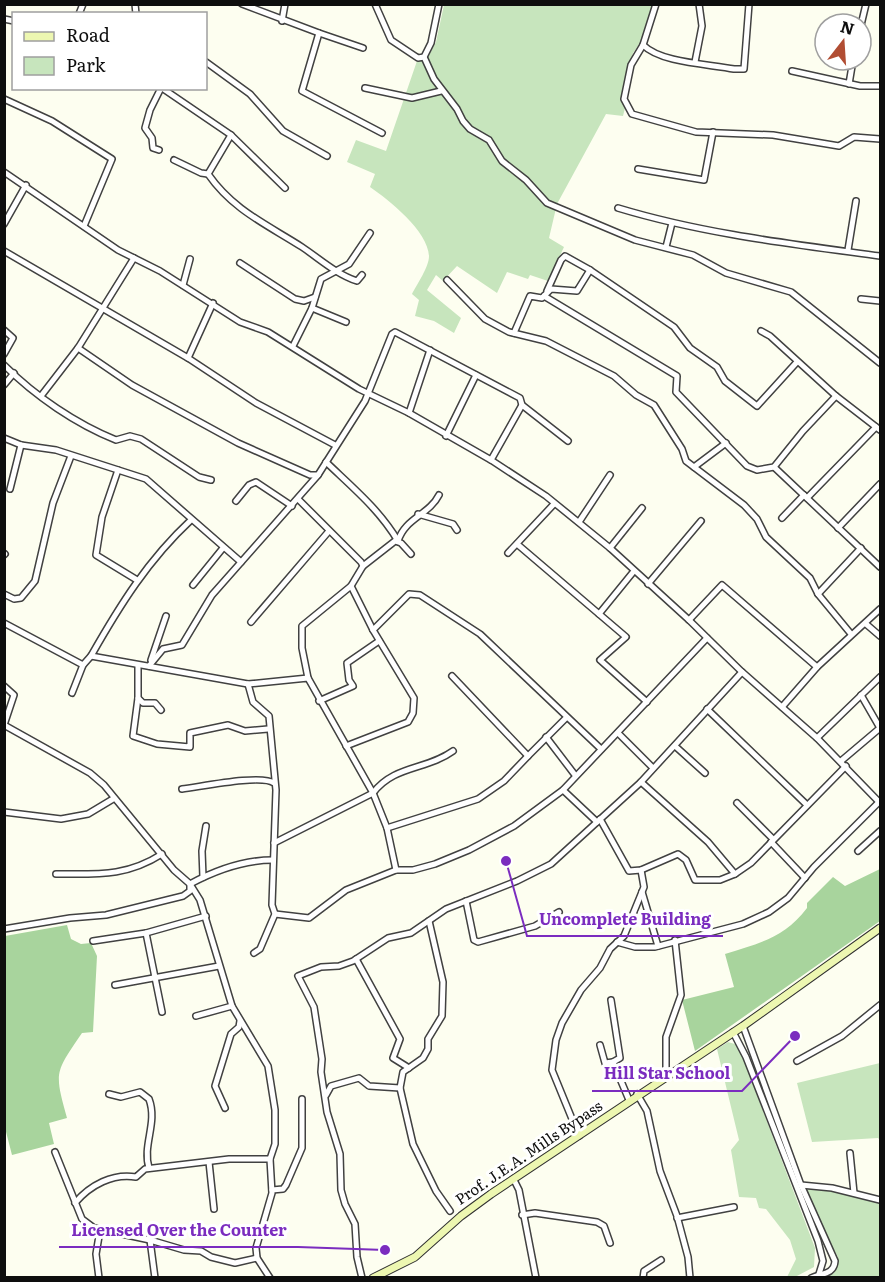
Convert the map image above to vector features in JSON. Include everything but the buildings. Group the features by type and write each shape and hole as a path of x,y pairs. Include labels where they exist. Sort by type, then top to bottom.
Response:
{"street":[{"path":"242,4 282,21 363,48"},
{"path":"282,21 285,4"},
{"path":"375,4 389,36 397,46 417,58 424,57"},
{"path":"424,57 431,43 439,4"},
{"path":"656,4 644,45 631,65 624,99 627,109 632,114 696,132 773,135 839,146 854,137 880,139"},
{"path":"695,62 702,26 699,4"},
{"path":"644,45 650,52 667,58 744,69 749,4"},
{"path":"319,33 302,91 382,133"},
{"path":"424,57 441,91 451,100 462,121 470,129 489,140 502,161 526,180 547,203 634,240 693,255 726,273 791,292 880,363"},
{"path":"207,63 250,94 283,131 327,156"},
{"path":"792,70 849,84 880,86"},
{"path":"849,84 852,72"},
{"path":"365,88 412,98 441,91"},
{"path":"159,150 152,146 152,138 145,128 150,110 161,90"},
{"path":"165,90 231,135 285,188"},
{"path":"4,99 52,120 112,159 84,226"},
{"path":"638,169 704,180 714,132"},
{"path":"208,174 231,135"},
{"path":"174,160 208,174 247,215 357,281 362,275"},
{"path":"4,172 134,258 213,303 240,322 268,332 368,393 409,413 491,460 579,522 817,738 880,803 788,898 758,918 658,946 643,948 617,942"},
{"path":"4,224 26,185"},
{"path":"848,250 856,201"},
{"path":"618,208 672,223 758,240 880,256"},
{"path":"666,247 672,223"},
{"path":"293,346 312,308 321,279 349,264 370,233"},
{"path":"4,251 188,358 256,403 335,445"},
{"path":"514,333 530,296 542,298 546,294 565,256 590,270 674,327 688,345 717,367 725,381 757,406 797,362"},
{"path":"41,396 78,348 134,258"},
{"path":"183,285 190,259"},
{"path":"240,263 295,299 304,301 315,297"},
{"path":"546,294 577,291 590,270"},
{"path":"447,280 484,319 514,333 546,341 614,376 636,395 654,405 682,449 686,461 744,505 757,519 766,537 810,578 818,594 851,634"},
{"path":"546,294 677,376 676,392 747,466 757,470 774,467 803,431 836,396"},
{"path":"861,299 880,301"},
{"path":"188,358 213,303"},
{"path":"312,308 346,322"},
{"path":"4,330 13,338 4,354"},
{"path":"761,331 770,336 836,396 878,428 782,518"},
{"path":"149,666 163,649 182,645 212,595 318,475 365,401 392,334 401,334 520,398 522,405 568,441"},
{"path":"78,348 132,385 238,443 264,452 294,469 318,475"},
{"path":"409,413 430,350"},
{"path":"4,365 41,396 104,435 116,440 130,436 141,439 199,477 211,480"},
{"path":"4,385 14,373"},
{"path":"446,436 476,375"},
{"path":"365,401 382,399"},
{"path":"491,460 522,405"},
{"path":"4,438 21,445 71,456 118,470 153,484 241,562"},
{"path":"693,467 726,443"},
{"path":"10,489 21,445"},
{"path":"4,594 14,599 21,598 35,580 53,503 71,456"},
{"path":"326,462 387,522 398,541 411,554"},
{"path":"774,467 880,567"},
{"path":"118,470 102,517 96,555 137,580"},
{"path":"579,522 610,475"},
{"path":"236,501 249,484 256,482 292,506"},
{"path":"838,528 880,484"},
{"path":"398,541 404,527 431,506 439,495"},
{"path":"298,499 363,566"},
{"path":"508,553 554,504"},
{"path":"610,548 642,508"},
{"path":"418,514 453,524 457,530"},
{"path":"72,693 83,665 91,656 137,580 160,549 191,520"},
{"path":"648,584 701,521"},
{"path":"252,622 329,531"},
{"path":"396,870 387,828 373,793 308,678 300,632 302,626 351,586 363,566 392,542 398,541"},
{"path":"517,544 626,638 600,660 647,702"},
{"path":"193,585 223,548"},
{"path":"818,594 861,548"},
{"path":"599,614 634,571"},
{"path":"689,620 722,585 817,667"},
{"path":"346,746 408,722 413,713 414,698 373,630 351,586"},
{"path":"373,630 402,599 409,594 416,593 480,634 601,749"},
{"path":"782,707 817,667 880,609"},
{"path":"149,666 166,616"},
{"path":"4,623 83,665"},
{"path":"866,624 880,636"},
{"path":"275,914 309,918 328,905 335,896 396,870 413,870 469,850 500,835 563,790 707,638"},
{"path":"319,701 353,686 349,680 347,663 380,641"},
{"path":"91,656 248,684 308,678"},
{"path":"138,665 138,698 133,736 157,744 190,747 190,733 215,726 228,725 245,731 268,729"},
{"path":"362,1278 357,1257 356,1224 341,1190 340,1154 327,1112 314,1007 298,975 321,967 339,966 356,959 388,938 411,933 446,909 544,868 641,782 742,672"},
{"path":"452,676 528,756"},
{"path":"817,738 880,677"},
{"path":"248,684 253,702 269,716 268,729 275,762 272,905 275,914 260,949 254,953"},
{"path":"4,686 15,695 4,725 90,774 174,870 190,884 206,916 232,1006 268,1066 272,1081 275,1144 270,1159 272,1190 256,1242 257,1258 270,1278"},
{"path":"563,790 598,821 627,870 641,870 678,854 683,856 695,880 720,880 752,863 843,763 880,728 861,695"},
{"path":"138,698 143,703 155,703 161,710"},
{"path":"707,709 807,805"},
{"path":"387,828 478,799 504,781 566,718"},
{"path":"618,733 653,768"},
{"path":"546,736 575,775"},
{"path":"675,746 705,773"},
{"path":"274,843 373,793 381,782 394,774 440,759 453,751"},
{"path":"182,789 265,780 274,783"},
{"path":"641,782 708,842 735,874"},
{"path":"874,796 880,790"},
{"path":"4,812 61,819 88,814 113,799"},
{"path":"737,803 805,878"},
{"path":"203,877 202,851 206,825"},
{"path":"858,851 880,831"},
{"path":"56,874 124,872 162,854"},
{"path":"190,884 230,866 273,860"},
{"path":"579,1136 555,1080 553,1055 562,1023 572,1005 628,927 642,892 644,882 641,870"},
{"path":"4,929 70,918 106,915 183,896 190,891 190,884"},
{"path":"642,892 658,946"},
{"path":"466,901 474,940 478,942 535,926 559,912"},
{"path":"93,941 146,933 206,916"},
{"path":"429,921 445,1000 442,1016 429,1039 428,1049 423,1058 403,1072 400,1088 413,1144 436,1191 450,1211"},
{"name":"Prof. J.E.A. Mills Bypass","path":"373,1278 416,1257 461,1216 637,1094 742,1026 880,928"},
{"path":"146,933 162,1012"},
{"path":"666,1075 666,1037 681,995 675,940"},
{"path":"356,959 400,1039 393,1058 409,1068"},
{"path":"115,985 154,976 219,966"},
{"path":"600,1045 605,1063 620,1058 611,1000"},
{"path":"797,1061 842,1036 880,1005"},
{"path":"196,1016 232,1006"},
{"path":"225,1108 215,1086 231,1034 239,1028 240,1021"},
{"path":"742,1026 754,1054 775,1122"},
{"path":"733,1032 775,1122 821,1240 834,1258 835,1266 828,1273 811,1278"},
{"path":"746,1057 754,1054"},
{"path":"613,1062 630,1100"},
{"path":"326,1095 331,1086 359,1078 369,1086 400,1088"},
{"path":"109,1094 121,1097 140,1092 149,1099 152,1122 147,1148 149,1168"},
{"path":"637,1094 647,1111 660,1171 677,1218 690,1278"},
{"path":"272,1190 283,1188 286,1185 301,1152 302,1099"},
{"path":"784,1145 821,1240 823,1261 819,1274"},
{"path":"55,1152 75,1203 87,1224 100,1230 150,1240 177,1249 201,1251 211,1257 234,1263 257,1258"},
{"path":"850,1153 854,1193"},
{"path":"75,1203 101,1181 126,1175 136,1177 149,1168 229,1159 270,1159"},
{"path":"209,1162 214,1209"},
{"path":"514,1180 519,1190 536,1278"},
{"path":"801,1185 854,1193 880,1200"},
{"path":"677,1218 734,1207"},
{"path":"522,1215 535,1213 597,1222 604,1226 610,1243"},
{"path":"99,1278 96,1254 100,1230"},
{"path":"150,1240 155,1278"},
{"path":"643,1278 644,1271 661,1260"}],"green space":[{"path":"444,5 653,5 642,40 633,53 621,99 625,108 623,116 606,114 557,204 549,238 564,247 548,281 530,275 528,279 507,272 497,293 457,266 443,281 436,275 427,290 461,318 454,333 434,321 415,316 419,300 412,294 425,270 429,256 422,236 397,208 370,187 375,174 347,162 356,140 386,151 417,61 428,57 436,42"},
{"path":"880,869 880,921 695,1051 682,1000 734,987 725,954 780,933 798,918 807,908 807,903 833,877 845,886"},
{"path":"67,925 71,939 81,944 91,943 97,956 93,1032 82,1033 62,1065 59,1081 67,1118 49,1123 54,1144 12,1155 4,1124 5,936"},
{"path":"728,1042 738,1045 815,1248 814,1267 795,1277 787,1277 796,1259 790,1240 766,1209 759,1208 756,1198 739,1197 731,1150 739,1140 717,1049"},
{"path":"880,1063 880,1140 878,1138 812,1142 797,1083"},
{"path":"805,1186 829,1189 880,1203 880,1277 821,1277 834,1273 838,1266 838,1257 824,1232"}],"place":[{"name":"Uncomplete Building","path":"506,861"},
{"name":"Hill Star School","path":"795,1036"},
{"name":"Licensed Over the Counter","path":"385,1250"}]}
